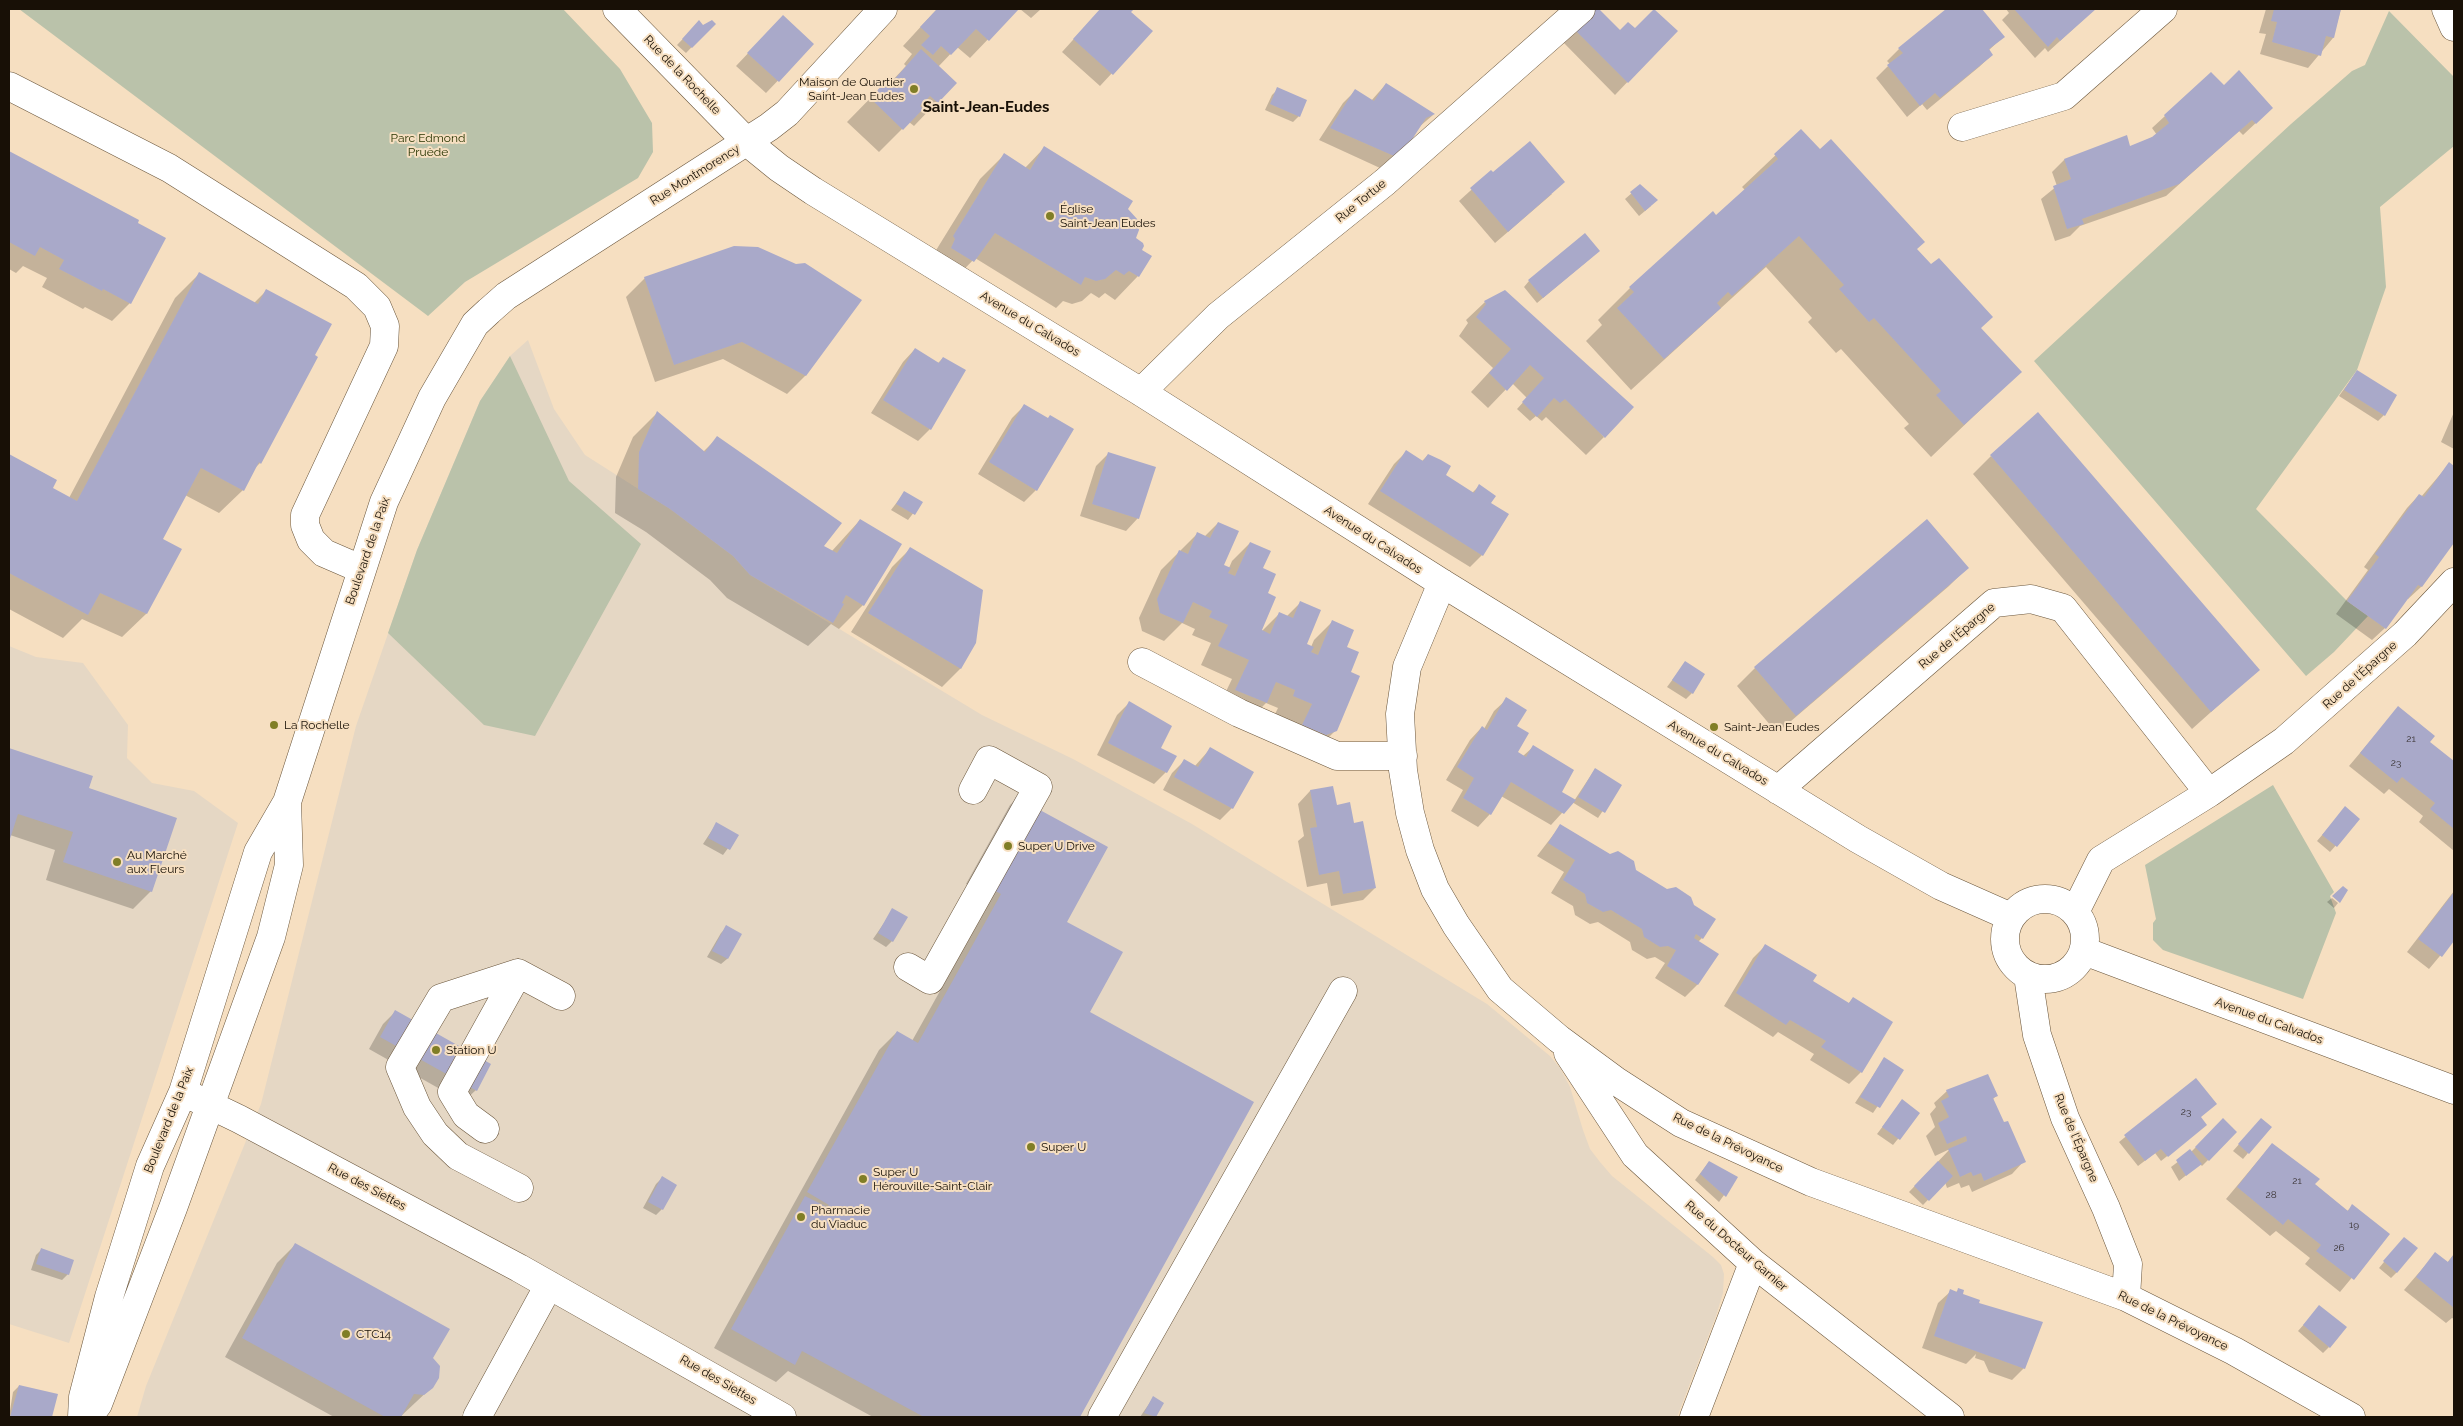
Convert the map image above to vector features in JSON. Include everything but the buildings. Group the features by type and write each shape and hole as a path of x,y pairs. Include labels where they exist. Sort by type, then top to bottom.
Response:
{"street":[{"name":"Rue de la Rochelle","path":"618,9 747,142"},
{"name":"Rue Montmorency","path":"484,316 506,296 747,142 787,113 883,9"},
{"name":"Rue Tortue","path":"1141,392 1218,316 1386,182 1581,9"},
{"path":"1962,127 2064,96 2163,9"},
{"path":"2446,9 2454,28"},
{"path":"9,86 169,168 356,286 377,307 385,326 384,346 305,515 305,525 311,540 324,553 361,569"},
{"name":"Avenue du Calvados","path":"747,142 779,168 813,191 1141,392 1442,584 1858,840 1941,886 2011,918"},
{"name":"Boulevard de la Paix","path":"82,1417 83,1397 112,1288 150,1166 183,1092 258,852 287,802 384,502 432,398 475,324 484,316"},
{"name":"Rue de l'Épargne","path":"2075,912 2101,860 2209,793 2284,741 2405,634 2454,582"},
{"name":"Rue de la Prévoyance","path":"1442,584 1407,667 1400,714 1410,812 1420,850 1435,890 1456,925 1500,988 1559,1039 1616,1081 1682,1123 1811,1182 2126,1297 2234,1351 2351,1417"},
{"name":"Rue de l'Épargne","path":"1778,790 1994,603 2031,599 2063,608 2209,793"},
{"path":"1142,662 1239,713 1337,756 1403,756"},
{"path":"908,967 930,980 1038,787 989,760 973,790"},
{"name":"Boulevard de la Paix","path":"89,1417 98,1404 112,1369 271,937 289,865 287,802"},
{"path":"2045,899 2063,903 2075,912 2086,933 2084,951 2074,969 2057,978 2043,980 2028,976 2014,965 2006,950 2005,934 2011,918 2025,904 2045,899"},
{"name":"Avenue du Calvados","path":"2084,951 2454,1090"},
{"path":"519,1188 458,1156 435,1134 417,1107 400,1067 441,998 518,973 561,996"},
{"path":"485,1129 466,1115 452,1092 518,973"},
{"name":"Rue de l'Épargne","path":"2028,976 2037,1035 2065,1118 2106,1208 2128,1264 2126,1297"},
{"path":"1102,1417 1343,991"},
{"name":"Rue du Docteur Garnier","path":"1559,1039 1635,1156 1753,1263 1950,1417"},
{"name":"Rue des Siettes","path":"183,1092 549,1285 782,1417"},
{"path":"1694,1417 1753,1263"},
{"path":"477,1417 549,1285"}],"shaded area":[{"path":"528,340 554,409 585,455 670,509 733,556 750,575 982,715 1073,759 1192,824 1487,1004 1550,1056 1560,1068 1570,1087 1590,1149 1600,1162 1612,1176 1721,1265 1724,1274 1723,1293 1677,1417 137,1417 146,1386 261,1104 356,726 417,550 480,401 510,356"},
{"path":"9,646 36,657 83,663 128,725 127,758 152,783 194,791 238,823 69,1343 9,1324"}],"green space":[{"name":"Parc Edmond Pruède","path":"19,9 563,9 620,69 652,123 653,152 638,178 465,282 428,316"},
{"path":"2389,11 2454,77 2454,146 2380,207 2386,287 2357,370 2256,509 2347,601 2368,616 2334,652 2306,676 2034,361 2291,124 2352,71 2365,65"},
{"path":"510,356 569,481 641,544 535,736 484,725 388,633 417,550 480,401"},
{"path":"2273,785 2334,892 2330,896 2336,913 2303,999 2163,950 2153,940 2153,923 2156,919 2145,865"}],"place":[{"name":"Maison de Quartier Saint-Jean Eudes","path":"914,89"},
{"name":"Église Saint-Jean Eudes","path":"1050,216"},
{"name":"La Rochelle","path":"274,725"},
{"name":"Saint-Jean Eudes","path":"1714,727"},
{"name":"Super U Drive","path":"1008,846"},
{"name":"Au Marché aux Fleurs","path":"117,862"},
{"name":"Station U","path":"436,1050"},
{"name":"Super U","path":"1031,1147"},
{"name":"Super U Hérouville-Saint-Clair","path":"863,1179"},
{"name":"Pharmacie du Viaduc","path":"801,1217"},
{"name":"CTC14","path":"346,1334"}],"district":[{"name":"Saint-Jean-Eudes","path":"986,107"}]}
